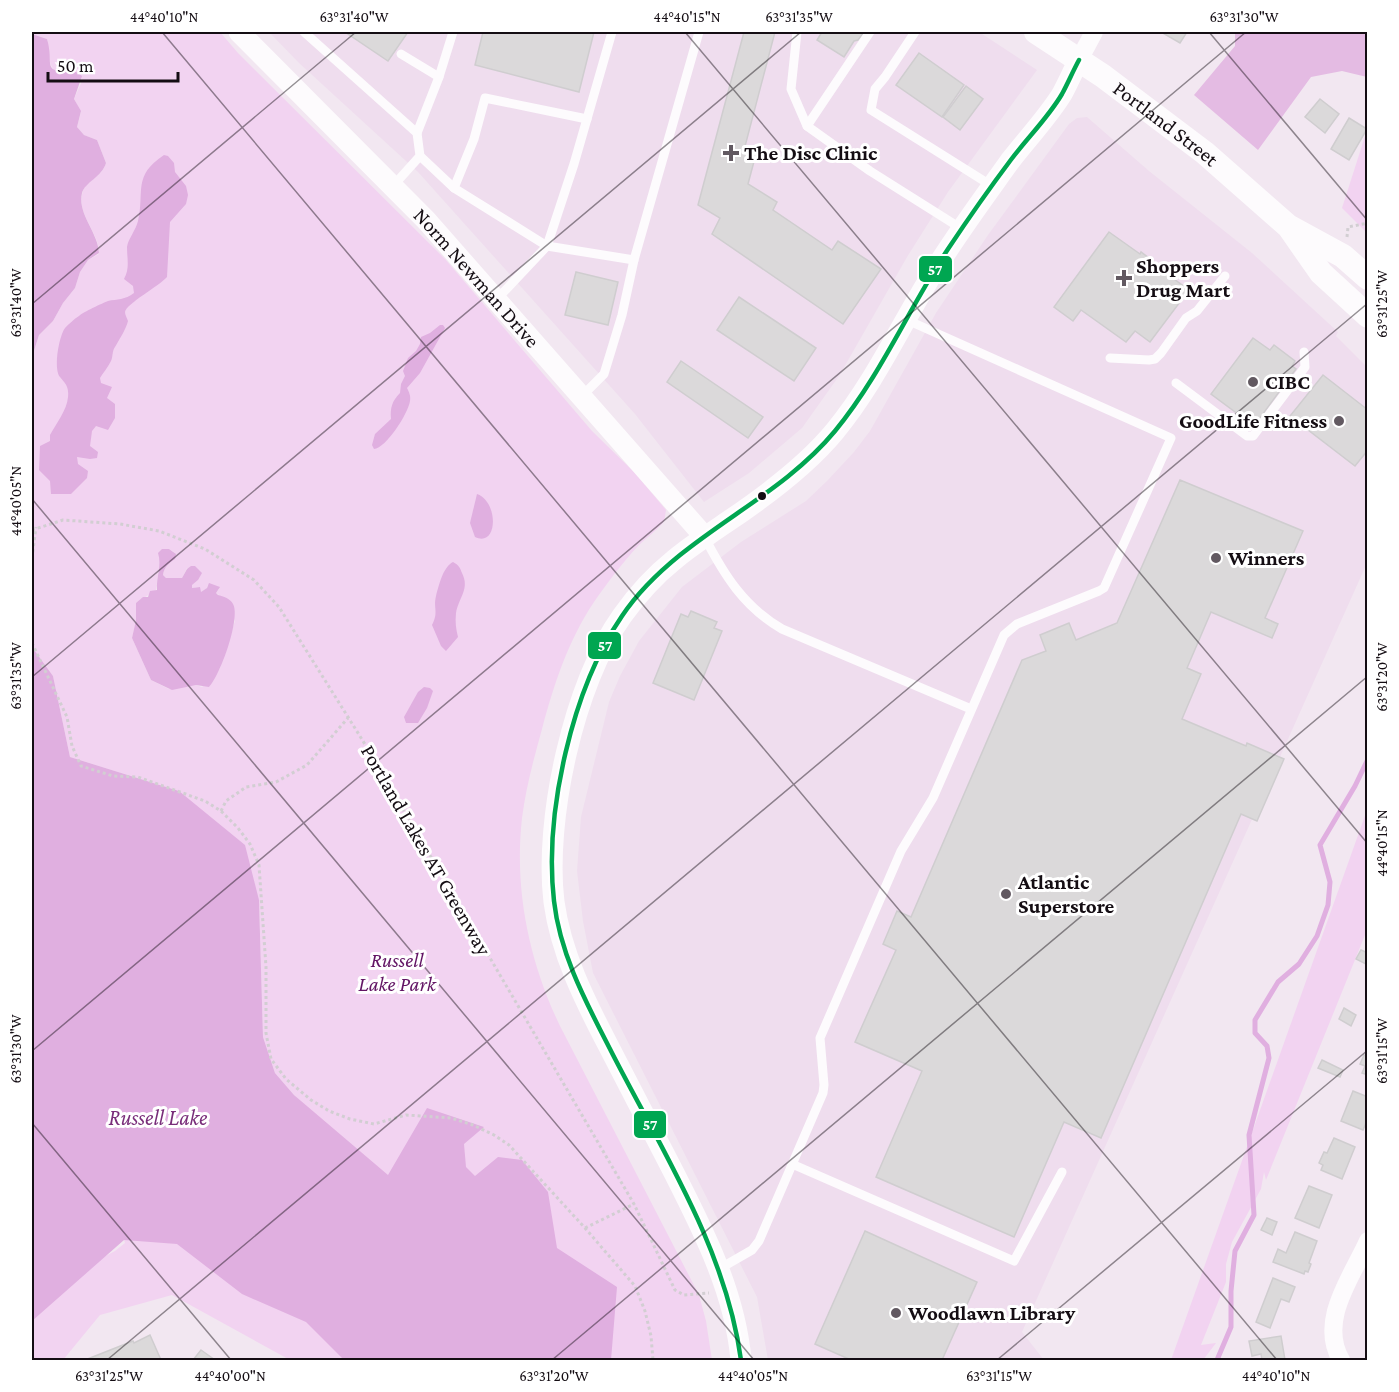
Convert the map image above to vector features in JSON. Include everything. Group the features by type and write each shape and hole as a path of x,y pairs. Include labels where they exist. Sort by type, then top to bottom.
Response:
{"main road":[{"name":"Portland Street","path":"1036,32 1103,76 1205,153 1288,226 1343,256 1368,278"},
{"name":"Portland Street","path":"1288,226 1321,273 1368,316"}],"street":[{"name":"Norm Newman Drive","path":"239,32 426,220 704,536"},
{"path":"741,1360 736,1324 719,1269 693,1212 588,1007 565,951 557,920 554,895 554,826 560,780 589,680 620,618 646,585 675,559 783,479 832,434 869,383 936,268 962,229 1061,95 1094,32"},
{"path":"1341,1360 1335,1351 1333,1333 1335,1312 1367,1242"}],"lane":[{"path":"304,32 417,133"},
{"path":"453,32 439,77 417,133 420,156 454,189 547,246 634,260"},
{"path":"497,299 547,246 612,32"},
{"path":"582,396 604,374 699,32"},
{"path":"796,32 791,89 807,126 870,171 962,229"},
{"path":"807,126 870,32"},
{"path":"915,32 885,77 874,89 871,110 992,187"},
{"path":"401,54 439,77"},
{"path":"454,189 474,139 485,98 587,119"},
{"path":"393,186 420,156"},
{"path":"1110,358 1155,359 1186,318 1197,311 1225,276"},
{"path":"719,1269 752,1250 759,1241 823,1093 820,1038 901,851 933,798 1000,642 1009,629 1017,624 1099,591 1108,583 1171,438 907,320"},
{"path":"1176,383 1247,436 1254,436 1305,367 1304,352"},
{"path":"704,536 718,563 750,606 763,618 791,633 971,709"},
{"path":"792,1164 1014,1261 1062,1172"}],"path":[{"name":"Portland Lakes AT Greenway","path":"32,530 63,520 120,524 159,531 205,549 254,580 279,607 348,718 634,1204 675,1290 684,1295 726,1292"},
{"path":"32,558 36,527"},
{"path":"32,643 67,717 72,746 81,766 113,776 138,777 205,801 221,811 250,844 259,865 266,967 266,1033 271,1059 286,1079 311,1100 329,1111 350,1119 374,1124 406,1116 451,1118 473,1125 509,1145 635,1286 651,1335 653,1360"},
{"path":"221,811 226,801 246,787 276,782 307,765 348,718"},
{"path":"585,1228 634,1204"}],"shaded area":[{"path":"269,32 979,32 1037,70 948,192 907,257 839,376 802,428 749,473 704,502 635,414 418,172 299,63"},
{"path":"1235,32 1367,32 1367,77 1342,71 1311,77 1258,150 1194,95 1235,46"},
{"path":"1087,117 1149,171 1252,253 1338,332 1336,336 1367,367 1367,563 1022,1332 1044,1360 768,1360 757,1297 593,973 583,921 577,871 581,817 609,702 639,641 682,587 741,542 806,501 854,452 870,431 936,313 988,235 1069,124 1077,118"}],"green space":[{"name":"Russell Lake Park","path":"32,32 220,32 238,53 445,259 592,431 634,472 666,510 663,523 633,552 594,602 563,663 528,784 522,818 520,872 526,925 549,1001 699,1295 712,1360 587,1360 294,1095 275,1073 263,1037 259,900 179,791 70,757 53,676 32,647 32,357 39,335 53,321 75,288 80,272 88,260 99,254 96,238 85,215 81,199 85,187 101,172 106,163 97,140 84,135 77,127 81,112 74,99 82,81 79,73 60,73 52,68 47,39 32,34","holes":["169,549 175,553 163,575 166,578 182,578 187,568 198,580 192,588 199,587 200,593 208,585 219,589 216,593 225,599 235,621 220,668 202,687 196,685 169,689 151,680 132,638 136,620 136,603 156,590 160,560"]},
{"path":"1367,130 1367,233 1342,208"},
{"path":"1367,810 1367,930 1266,1180 1264,1172 1261,1189 1232,1242 1226,1264 1226,1282 1201,1345 1216,1343 1203,1360 1171,1360"},
{"path":"170,1239 370,1360 290,1360 172,1295 100,1315 63,1360 32,1360 32,1318 100,1259 125,1243 124,1240"}],"water":[{"path":"32,34 47,39 53,69 76,72 82,76 74,99 81,111 77,127 84,135 97,140 106,163 101,172 84,189 81,201 99,253 88,260 80,272 75,288 53,321 39,335 32,357"},
{"path":"164,155 174,163 175,172 186,186 188,195 186,204 170,222 167,277 131,304 125,312 127,324 114,349 111,361 100,378 101,383 112,387 107,398 115,404 115,418 108,430 96,426 92,431 90,446 98,452 97,458 77,457 78,464 88,471 87,478 71,494 51,494 50,481 39,470 40,446 50,441 50,435 67,402 67,388 57,367 61,338 65,328 85,312 108,301 124,298 134,293 133,286 124,279 128,267 127,247 138,221 144,177 147,170"},
{"path":"440,325 445,328 420,373 407,388 410,399 405,414 390,437 374,449 372,445 375,434 391,419 392,405 400,393 405,376 403,371 408,358 416,351 421,337"},
{"path":"477,494 484,499 492,514 492,530 483,539 475,537 470,523"},
{"path":"162,549 169,549 176,554 175,559 164,570 163,575 166,578 182,578 187,569 195,566 202,573 192,588 200,587 201,592 207,588 209,583 220,587 216,593 229,599 233,604 235,611 232,634 219,671 209,687 196,685 172,690 151,680 132,638 136,620 136,603 143,597 148,597 150,591 157,590 158,553"},
{"path":"453,562 460,568 465,584 456,613 458,637 446,651 441,646 432,625 440,582 444,572"},
{"name":"Russell Lake","path":"32,647 53,676 70,757 179,791 245,845 259,900 263,1037 275,1073 294,1095 388,1175 427,1108 484,1127 464,1144 466,1167 475,1176 498,1157 522,1160 548,1192 557,1248 617,1287 611,1360 344,1360 306,1322 242,1294 177,1244 124,1240 32,1321"},
{"path":"424,687 433,691 427,708 418,723 406,723 404,717 418,692"}],"building":[{"path":"345,32 408,32 388,61"},
{"path":"483,32 594,32 579,92 475,65"},
{"path":"744,32 775,32 744,150 756,154 748,184 777,202 773,210 832,250 838,241 881,269 843,324 712,234 720,218 698,205"},
{"path":"822,32 864,32 858,40 854,41 844,57 817,40"},
{"path":"1161,32 1187,32 1180,43"},
{"path":"919,53 964,85 942,117 896,85"},
{"path":"966,86 983,99 960,130 943,117"},
{"path":"1320,99 1339,114 1325,133 1305,117"},
{"path":"1349,118 1367,129 1349,160 1331,149"},
{"name":"Shoppers Drug Mart","path":"1109,232 1140,254 1141,252 1189,290 1150,342 1135,331 1126,342 1081,310 1073,321 1054,307"},
{"path":"576,272 618,282 608,325 565,315"},
{"path":"739,297 816,348 794,381 717,330"},
{"name":"CIBC","path":"1253,338 1270,350 1274,345 1295,361 1292,366 1296,369 1254,426 1211,394"},
{"path":"681,361 763,417 748,438 667,382"},
{"path":"1323,375 1368,410 1368,450 1355,466 1290,416"},
{"path":"1180,480 1303,531 1265,618 1278,624 1272,638 1211,612 1187,668 1201,674 1182,719 1284,759 1257,821 1241,814 1101,1138 1064,1122 1014,1237 876,1177 922,1071 855,1042 896,950 883,944 897,911 911,917 1022,660 1046,651 1040,635 1069,623 1076,640 1117,623"},
{"path":"691,611 717,622 714,628 722,631 694,700 653,683 681,614 688,617"},
{"path":"1361,950 1368,953 1368,965 1356,959"},
{"path":"1344,1008 1356,1015 1351,1026 1339,1019"},
{"path":"1364,1055 1368,1057 1368,1075 1362,1073 1365,1066 1360,1064"},
{"path":"1322,1060 1343,1070 1340,1077 1318,1068"},
{"path":"1353,1091 1368,1097 1368,1118 1363,1130 1341,1121"},
{"path":"1334,1138 1355,1147 1342,1179 1321,1170 1323,1165 1319,1163"},
{"path":"1309,1186 1332,1195 1319,1228 1295,1218"},
{"path":"1267,1218 1277,1222 1272,1235 1261,1230"},
{"name":"Woodlawn Library","path":"865,1231 977,1282 942,1360 851,1360 815,1344"},
{"path":"1295,1232 1317,1241 1308,1272 1305,1271 1304,1274 1273,1262 1278,1249 1286,1253"},
{"path":"1273,1278 1295,1287 1289,1302 1281,1299 1270,1328 1256,1322"},
{"path":"150,1335 161,1360 85,1360 133,1341 134,1343"},
{"path":"1281,1336 1285,1360 1262,1360 1261,1354 1252,1356 1249,1341"},
{"path":"201,1350 215,1360 193,1360"}],"waterway":[{"path":"1217,1360 1231,1327 1231,1291 1235,1251 1254,1215 1249,1135 1269,1058 1267,1046 1255,1033 1255,1020 1278,982 1299,964 1317,936 1328,905 1330,882 1320,845 1355,786 1368,759"}],"transit line":[{"name":"57","path":"741,1360 733,1319 706,1239 670,1163 584,997 562,941 554,901 552,866 553,830 565,753 589,679 604,646 628,607 672,562 781,482 818,450 835,431 867,387 948,249 1002,172 1056,103 1079,60"}],"place":[{"name":"The Disc Clinic","path":"731,153"},
{"name":"Shoppers Drug Mart","path":"1124,278"},
{"name":"CIBC","path":"1253,382"},
{"name":"GoodLife Fitness","path":"1339,421"},
{"name":"Winners","path":"1216,558"},
{"name":"Atlantic Superstore","path":"1006,894"},
{"name":"Woodlawn Library","path":"896,1313"}]}
